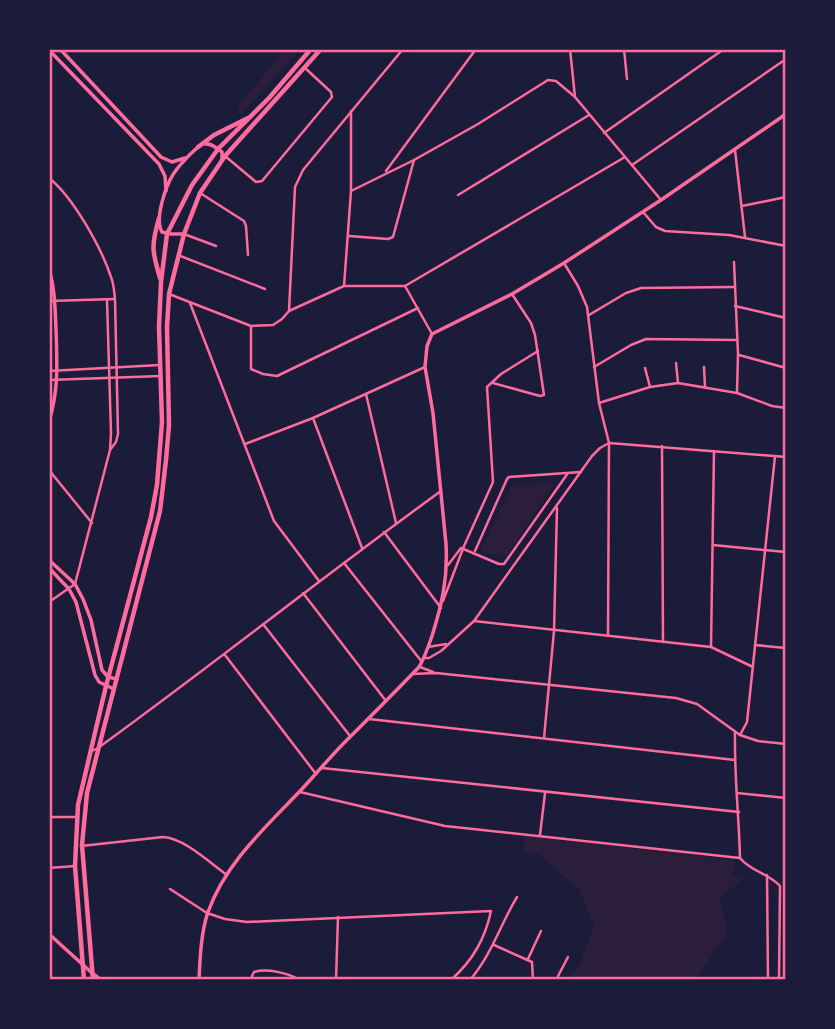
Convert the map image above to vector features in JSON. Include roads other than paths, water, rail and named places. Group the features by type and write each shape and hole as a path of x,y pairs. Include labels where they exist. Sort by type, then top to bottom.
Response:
{"main road":[{"path":"84,980 74,846 76,817 108,677 151,517 162,422 159,327 167,234 192,184 218,149 252,117 311,49"},
{"path":"93,980 82,845 87,793 160,512 169,425 169,294 178,255 200,193 224,159 321,49"},
{"path":"198,147 214,135 252,117"},
{"path":"159,218 152,242 161,282"}],"street":[{"path":"60,49 160,157 172,162 185,158"},
{"path":"289,311 295,187 303,170 403,49"},
{"path":"384,174 476,49"},
{"path":"570,49 575,97"},
{"path":"624,49 627,79"},
{"path":"604,133 724,49"},
{"path":"49,50 159,164 165,176 166,191"},
{"path":"632,165 786,59"},
{"path":"216,246 184,234 167,234 160,230 159,218 174,173 185,158 198,147 208,144 218,149 224,159 256,182 262,181 332,97 331,92 306,68"},
{"path":"351,191 478,124 548,80 556,81 575,97 661,200"},
{"path":"344,286 351,191 351,111"},
{"path":"443,601 447,566 433,413 425,367 427,346 432,334 512,294 564,263 786,114"},
{"path":"458,195 589,115"},
{"path":"735,150 745,239"},
{"path":"169,294 251,326 273,325 289,311 344,286 405,286 625,157"},
{"path":"349,236 387,239 393,237 414,160"},
{"path":"49,178 75,206 112,278 116,299 118,433 110,450"},
{"path":"49,185 53,182"},
{"path":"200,193 244,221 248,255"},
{"path":"743,206 786,198"},
{"path":"643,212 656,227 665,231 714,234 786,246"},
{"path":"178,255 265,289"},
{"path":"734,262 737,393"},
{"path":"564,263 589,315 599,403 609,443 608,636"},
{"path":"49,269 55,300 58,370 56,394 49,421"},
{"path":"405,286 432,334"},
{"path":"589,315 626,293 640,288 734,287"},
{"path":"491,382 544,396 531,323 512,294"},
{"path":"49,300 116,299"},
{"path":"49,602 75,584 110,450 107,300"},
{"path":"190,303 274,521 318,581"},
{"path":"735,306 786,318"},
{"path":"251,326 251,369 276,376 418,308"},
{"path":"594,367 646,339 736,340"},
{"path":"199,980 207,913 227,875 259,833 422,662 463,548 494,478 487,387 538,351"},
{"path":"737,354 786,368"},
{"path":"676,363 678,383"},
{"path":"160,365 49,369 49,379 160,376"},
{"path":"244,445 313,418 425,367"},
{"path":"645,368 650,387"},
{"path":"704,368 705,387"},
{"path":"599,403 650,387 678,383 737,393 772,406 786,408"},
{"path":"366,394 396,523"},
{"path":"313,418 362,548"},
{"path":"422,662 474,621 596,452 609,443 786,457"},
{"path":"662,446 663,642"},
{"path":"711,647 714,451"},
{"path":"740,735 747,722 775,456"},
{"path":"49,470 92,523"},
{"path":"474,553 509,477 581,472"},
{"path":"463,548 504,564 568,473"},
{"path":"90,752 225,655 318,581 441,491"},
{"path":"544,738 554,631 557,506"},
{"path":"384,532 441,608"},
{"path":"713,545 786,552"},
{"path":"447,566 463,548"},
{"path":"49,560 75,584 88,610 104,673 117,679"},
{"path":"344,562 422,662 436,673"},
{"path":"49,568 69,589 80,615 95,675 99,682 114,689"},
{"path":"303,593 386,701"},
{"path":"474,621 711,647 753,667"},
{"path":"263,624 351,736"},
{"path":"428,647 449,643"},
{"path":"755,645 786,648"},
{"path":"225,655 316,774"},
{"path":"412,674 436,673 689,701 740,735 758,741 786,744"},
{"path":"369,719 735,760"},
{"path":"735,732 740,858 748,867 778,883 780,889 779,980"},
{"path":"322,768 739,812"},
{"path":"300,792 446,827 740,858"},
{"path":"540,835 545,792"},
{"path":"737,793 786,798"},
{"path":"49,817 76,817"},
{"path":"74,846 172,838 227,875"},
{"path":"49,868 75,866"},
{"path":"767,875 768,980"},
{"path":"170,889 207,913 247,922 491,911 487,930 479,946 452,980"},
{"path":"470,980 494,945 517,897"},
{"path":"336,980 338,917"},
{"path":"528,959 541,932"},
{"path":"49,934 101,980"},
{"path":"494,945 532,962 533,980"},
{"path":"556,980 568,957"},
{"path":"250,980 254,972 262,970 290,975 300,980"}]}
